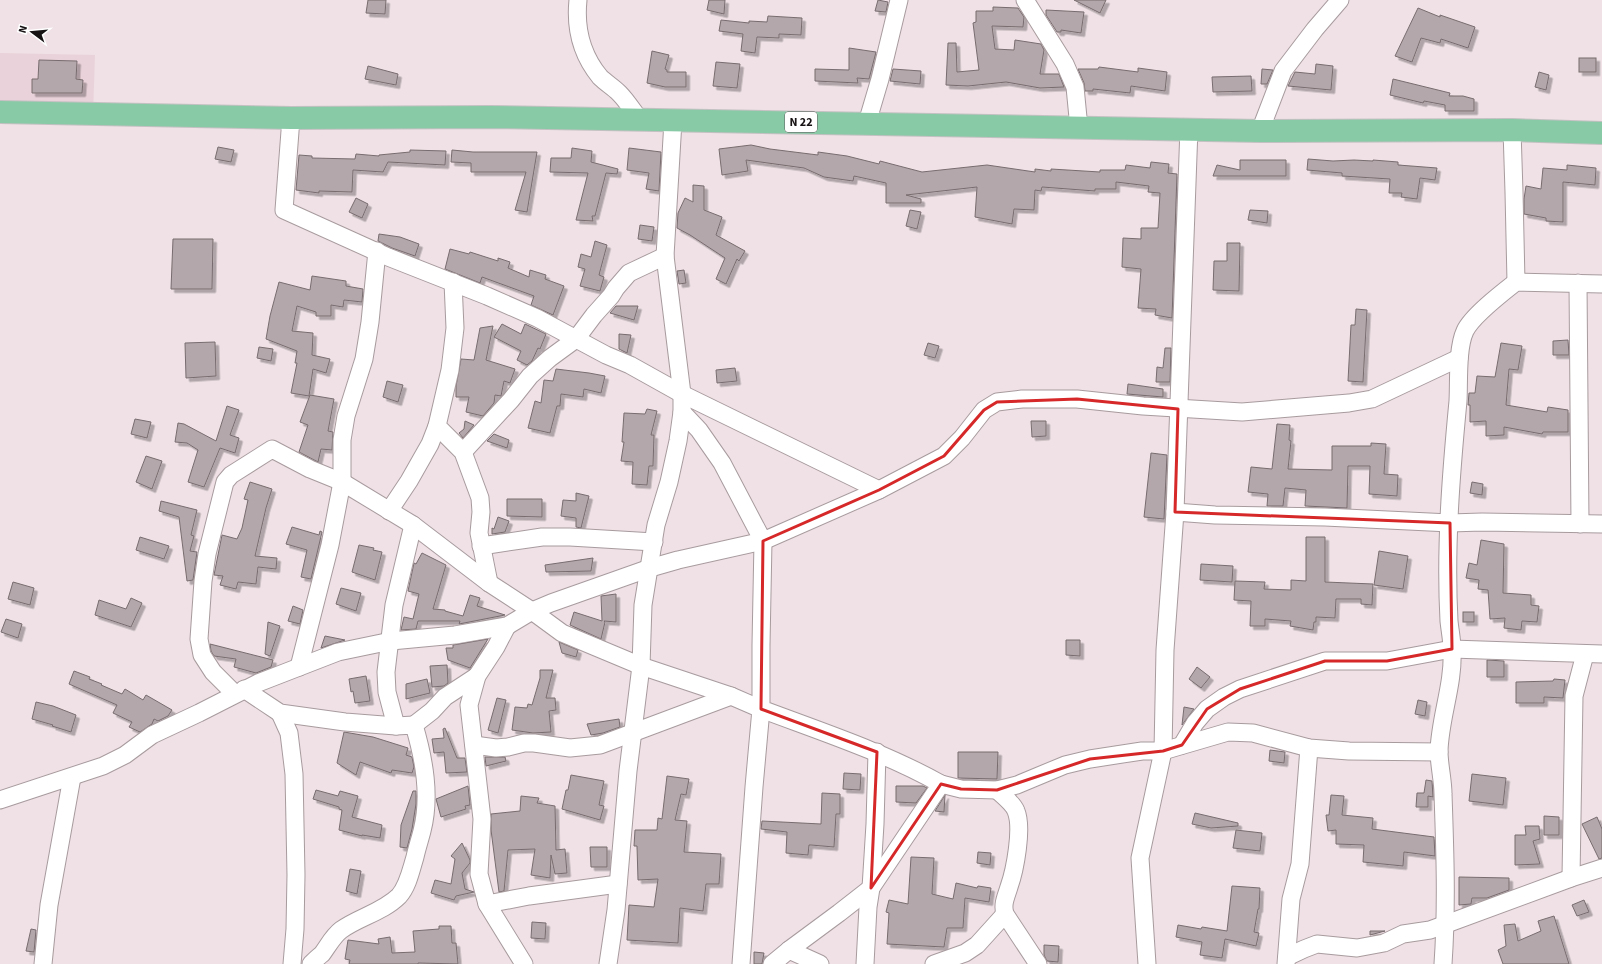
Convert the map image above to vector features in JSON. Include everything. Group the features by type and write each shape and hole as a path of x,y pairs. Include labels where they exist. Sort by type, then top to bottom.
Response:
{"main road":[{"name":"N 22","path":"0,112 291,118 490,117 1079,128 1189,128 1260,131 1512,130 1602,133"}],"street":[{"path":"578,0 576,14 579,38 592,64 601,78 620,94 640,120"},
{"path":"867,123 880,79 899,0"},
{"path":"1025,0 1065,64 1075,87 1079,128"},
{"path":"1260,131 1283,71 1315,28 1340,0"},
{"path":"291,118 284,210 377,252 453,282 537,318 606,356 630,365 682,394 879,490"},
{"path":"608,964 618,884 628,770 641,666 643,605 656,525 669,482 682,412 682,394 665,256 673,121"},
{"path":"1147,964 1140,858 1163,751 1165,650 1175,512 1189,128"},
{"path":"1512,130 1516,282"},
{"path":"299,668 330,545 342,482 342,440 346,416 364,359 370,322 377,252"},
{"path":"463,452 511,400 530,376 550,358 576,339 616,288 629,274 665,256"},
{"path":"389,511 410,481 430,444 437,426 450,370 455,328 453,282"},
{"path":"1443,964 1446,924 1444,800 1439,752 1452,664 1449,621 1450,523 1459,358 1465,331 1480,313 1516,282 1602,284"},
{"path":"1578,283 1580,524"},
{"path":"0,800 103,766 125,755 152,735 258,683 338,652 390,642 455,635 507,626 532,611 650,568 678,560 763,541 879,490 944,456 962,438 984,410 997,402 1022,399 1077,399 1178,409 1242,412 1349,403 1372,399 1459,358"},
{"path":"682,412 699,430 722,463 763,541 760,644 761,709 741,964"},
{"path":"437,426 463,452 480,498 479,533 489,583"},
{"path":"477,676 450,694 414,725 396,726 345,722 280,713 240,692 210,666 202,655 199,639 203,581 207,554 224,482 231,475 272,449 310,469 342,482 413,525 489,583 562,633 641,666 731,696 761,709 877,752 941,784 962,789 997,790 1017,785 1065,765 1090,759 1142,751 1163,751 1228,732 1253,733 1309,748 1349,751 1439,752"},
{"path":"1175,512 1215,515 1325,517 1450,523 1482,522 1602,524"},
{"path":"396,726 387,692 386,672 394,605 413,525"},
{"path":"481,546 542,537 654,542"},
{"path":"507,626 496,647 477,676 469,705 469,716 474,745 482,818 479,874 487,904 524,964"},
{"path":"1182,745 1206,708 1224,697 1240,689 1325,661 1387,661 1452,649 1602,654"},
{"path":"1571,878 1574,696 1585,654"},
{"path":"474,745 496,748 524,743 534,743 570,748 600,745 731,696"},
{"path":"280,713 289,733 294,774 296,882 295,929 292,964"},
{"path":"311,964 322,954 336,935 362,917 382,909 399,896 406,884 423,830 426,809 426,782 419,741 414,725"},
{"path":"1287,961 1291,899 1300,864 1309,748"},
{"path":"865,964 875,824 877,752"},
{"path":"43,964 49,905 72,777"},
{"path":"772,964 871,888 941,784"},
{"path":"997,790 1016,810 1018,818 1015,866 1003,908 1005,914 1038,964"},
{"path":"1287,961 1304,949 1317,944 1341,948 1366,947 1384,943 1393,937 1403,934 1430,930 1602,868"},
{"path":"487,904 528,896 618,884"},
{"path":"934,964 965,953 977,945 1005,914"},
{"path":"789,950 820,964"}],"highlighted area":[{"path":"1077,399 1178,409 1175,512 1450,523 1452,649 1387,661 1325,661 1240,689 1207,709 1182,745 1163,751 1090,759 997,790 961,789 941,784 871,888 877,752 761,709 763,541 879,490 944,456 984,410 997,402"}],"shaded area":[{"path":"0,53 95,55 93,114 0,112"}],"building":[{"path":"368,0 386,0 385,14 366,13"},
{"path":"709,0 725,0 724,14 707,10"},
{"path":"878,0 888,2 886,12 875,11"},
{"path":"1074,0 1106,0 1100,13"},
{"path":"993,7 1018,8 1024,17 1023,27 992,26 995,49 1014,50 1015,40 1041,44 1044,50 1040,74 1059,74 1064,87 1040,88 1006,82 968,86 946,85 948,43 956,43 957,72 979,70 973,23 976,22 976,11 993,11"},
{"path":"1418,8 1440,17 1440,15 1475,27 1468,48 1441,39 1440,43 1421,38 1412,62 1395,56"},
{"path":"1046,10 1084,12 1081,33 1061,30 1061,32 1057,32 1046,15"},
{"path":"768,16 802,18 801,35 779,34 779,38 757,37 755,53 741,51 743,34 719,31 721,20 749,23 749,21 767,22"},
{"path":"849,48 876,52 869,79 857,78 858,83 815,81 815,69 849,70"},
{"path":"652,51 669,55 665,69 667,72 686,72 686,87 665,87 647,83"},
{"path":"1579,58 1596,58 1596,72 1579,72"},
{"path":"39,60 77,61 76,79 83,80 82,93 32,93 32,79 38,79"},
{"path":"716,62 740,64 737,88 713,86"},
{"path":"1316,64 1333,66 1331,90 1288,86 1295,72 1315,74"},
{"path":"368,66 398,74 396,85 365,79"},
{"path":"1099,67 1138,72 1138,68 1167,72 1165,91 1131,86 1130,93 1093,89 1093,91 1085,91 1084,83 1078,69 1098,69"},
{"path":"893,69 921,71 920,84 890,81"},
{"path":"1262,69 1273,70 1267,84 1261,84"},
{"path":"1539,72 1549,75 1546,90 1535,87"},
{"path":"1251,76 1252,91 1213,92 1212,77"},
{"path":"1393,79 1450,93 1449,96 1463,96 1474,99 1474,111 1445,111 1445,105 1424,101 1423,103 1390,95"},
{"path":"751,145 818,155 818,152 847,156 879,164 880,161 922,172 987,165 1035,172 1035,169 1051,171 1051,169 1100,172 1100,170 1125,170 1126,165 1150,168 1151,162 1169,164 1168,173 1177,174 1172,318 1155,315 1156,309 1138,308 1141,269 1122,267 1123,238 1141,239 1141,228 1158,228 1160,193 1148,192 1149,186 1116,182 1116,189 1095,189 1095,191 1042,187 1041,191 1035,190 1034,210 1014,209 1012,224 975,217 977,187 906,195 921,199 921,203 886,203 886,183 854,176 853,181 824,177 804,168 746,160 748,171 722,175 719,149"},
{"path":"218,147 234,150 231,162 215,159"},
{"path":"572,148 592,151 591,162 618,169 617,174 606,173 595,216 592,216 593,221 576,220 588,173 550,172 551,158 571,158"},
{"path":"629,148 661,152 659,191 646,189 649,173 627,170"},
{"path":"410,150 446,151 445,165 388,162 383,172 353,170 352,192 319,191 319,193 296,190 299,155 312,156 312,158 355,159 356,154 379,156 410,152"},
{"path":"452,150 473,152 537,152 527,212 515,210 526,172 471,172 471,163 451,162"},
{"path":"1308,159 1333,161 1373,160 1398,162 1398,165 1437,168 1435,180 1420,178 1417,199 1401,197 1402,193 1389,193 1390,179 1342,176 1342,173 1307,170"},
{"path":"1240,160 1286,160 1286,176 1213,176 1217,165 1240,170"},
{"path":"1567,165 1596,168 1595,185 1563,182 1563,222 1546,221 1546,218 1524,214 1526,186 1541,189 1543,168 1567,170"},
{"path":"693,185 704,186 704,210 722,217 716,235 745,251 739,261 737,259 726,284 716,279 725,258 677,228 678,213 685,198 693,202"},
{"path":"356,198 368,204 362,218 349,212"},
{"path":"910,210 921,212 917,229 906,226"},
{"path":"1250,210 1268,211 1267,223 1248,220"},
{"path":"640,225 654,227 652,241 638,239"},
{"path":"379,234 400,237 419,244 415,256 392,248 378,241"},
{"path":"173,239 213,239 212,289 171,289"},
{"path":"595,241 607,245 599,275 604,277 600,291 580,286 585,269 578,267 581,254 591,257"},
{"path":"1227,243 1240,243 1239,291 1213,290 1214,261 1227,261"},
{"path":"450,249 469,254 470,252 498,261 498,258 510,262 508,268 529,277 530,270 546,275 545,279 564,286 553,315 531,305 534,296 482,277 480,283 445,269"},
{"path":"684,270 686,283 679,284 677,271"},
{"path":"312,276 346,281 346,286 363,289 362,302 344,300 343,307 331,305 331,316 316,316 316,312 297,306 292,331 313,333 312,355 330,359 326,373 313,369 309,396 291,393 297,363 295,363 297,351 266,339 270,316 279,282 310,290"},
{"path":"616,306 638,306 634,320 610,313"},
{"path":"1356,309 1367,310 1363,382 1348,381 1351,325 1355,325"},
{"path":"502,324 521,334 525,324 546,334 540,349 538,348 532,361 527,365 517,360 521,351 494,337"},
{"path":"493,326 486,360 515,369 510,383 504,381 501,396 495,395 494,403 483,416 466,412 469,397 456,397 456,386 461,359 474,360 480,328"},
{"path":"619,334 631,335 627,353 619,349"},
{"path":"1568,340 1569,355 1553,355 1553,341"},
{"path":"215,342 216,376 186,378 185,343"},
{"path":"928,343 939,346 935,358 924,355"},
{"path":"1501,343 1522,346 1518,370 1509,369 1506,405 1547,412 1548,407 1568,410 1568,432 1543,432 1542,434 1504,427 1504,435 1486,436 1486,421 1470,422 1470,405 1468,405 1469,393 1475,393 1477,376 1495,377"},
{"path":"259,347 273,349 271,361 257,358"},
{"path":"1165,348 1171,348 1170,382 1156,382 1157,367 1163,368"},
{"path":"735,368 737,381 717,383 716,370"},
{"path":"556,369 605,376 601,393 584,389 583,397 561,394 560,406 557,406 550,433 528,428 535,401 541,403 544,380 553,381"},
{"path":"387,381 403,385 398,402 383,397"},
{"path":"1128,384 1163,389 1163,397 1127,394"},
{"path":"310,395 334,399 328,431 333,432 332,450 321,449 318,462 299,452 308,425 300,422"},
{"path":"227,406 239,410 230,435 239,438 235,453 220,448 204,487 188,482 198,450 187,443 175,442 178,423 184,424 216,441"},
{"path":"647,409 657,411 651,435 654,435 653,466 649,466 647,485 632,484 633,462 621,461 624,442 622,442 624,413 645,414"},
{"path":"135,419 151,422 147,438 131,434"},
{"path":"465,421 474,425 463,438 459,433 464,429"},
{"path":"1031,421 1046,421 1046,436 1032,437"},
{"path":"1277,424 1290,425 1289,440 1291,441 1288,469 1332,470 1332,446 1371,446 1371,443 1386,444 1384,474 1398,475 1397,496 1369,494 1370,466 1348,466 1347,508 1305,506 1306,490 1285,488 1283,506 1267,506 1268,494 1248,492 1251,467 1272,469"},
{"path":"494,434 509,440 507,448 487,441"},
{"path":"1151,453 1167,455 1164,519 1144,517"},
{"path":"146,456 162,461 152,489 136,482"},
{"path":"250,482 272,489 255,556 277,558 276,569 258,567 256,584 238,582 236,589 220,585 223,576 214,575 222,535 237,539 242,528 248,500 244,499"},
{"path":"1472,482 1483,484 1482,495 1470,493"},
{"path":"576,493 589,496 581,528 576,527 576,518 561,516 563,500 576,501"},
{"path":"507,499 542,499 542,517 507,516"},
{"path":"161,501 197,510 191,535 194,536 190,551 197,552 193,580 187,581 179,517 159,511"},
{"path":"498,517 509,521 505,532 492,534 492,528 494,529"},
{"path":"292,527 319,535 320,531 322,532 311,579 301,577 307,550 286,544"},
{"path":"140,537 169,546 164,559 136,550"},
{"path":"1306,537 1325,537 1325,582 1373,584 1372,605 1361,604 1361,599 1336,599 1335,618 1316,617 1313,630 1290,626 1291,621 1265,619 1265,626 1250,626 1251,601 1234,600 1235,581 1265,582 1264,589 1291,590 1291,580 1306,581"},
{"path":"1481,540 1504,544 1503,593 1531,595 1531,605 1539,606 1537,622 1522,621 1521,630 1504,628 1505,618 1490,619 1488,590 1478,589 1479,580 1466,578 1469,563 1477,565"},
{"path":"359,545 374,548 373,550 382,552 375,580 352,572"},
{"path":"1379,551 1408,556 1403,589 1374,585"},
{"path":"422,553 446,565 433,609 445,610 463,616 470,595 480,598 477,606 505,615 459,624 460,621 418,621 416,629 401,630 404,617 413,619 419,594 408,591 414,563 416,564"},
{"path":"593,558 591,571 546,572 545,565"},
{"path":"1201,564 1233,566 1232,582 1200,580"},
{"path":"13,582 34,588 30,605 8,599"},
{"path":"341,588 361,593 356,611 336,604"},
{"path":"616,594 616,622 604,621 601,639 570,625 574,612 602,621 601,596"},
{"path":"131,598 142,603 131,627 95,615 99,600 126,609"},
{"path":"293,606 303,610 300,624 288,621"},
{"path":"1463,612 1474,612 1474,622 1463,622"},
{"path":"6,619 22,624 18,638 1,632"},
{"path":"268,622 280,626 270,656 265,654"},
{"path":"325,636 345,640 321,648"},
{"path":"488,639 470,668 448,660 446,648 453,648 453,645"},
{"path":"1066,640 1080,640 1080,656 1066,655"},
{"path":"559,642 578,650 576,657 562,653"},
{"path":"210,644 273,660 271,667 256,673 234,667 236,659 214,656 211,651"},
{"path":"1487,660 1504,661 1504,677 1487,677"},
{"path":"447,665 448,683 444,686 432,687 430,666"},
{"path":"1197,667 1210,677 1201,688 1189,679"},
{"path":"540,670 553,670 546,698 555,698 556,710 549,711 551,732 533,733 512,730 515,707 527,708 528,704 532,705 540,678"},
{"path":"74,671 90,677 89,679 122,694 125,689 143,700 146,695 172,710 168,716 158,721 154,719 152,724 140,732 129,727 132,722 113,713 117,705 69,684"},
{"path":"366,676 370,701 355,703 353,691 351,692 349,679"},
{"path":"427,679 430,693 406,699 406,684"},
{"path":"1554,679 1565,680 1563,698 1544,697 1544,703 1516,703 1516,682 1553,681"},
{"path":"497,698 506,700 498,733 488,730"},
{"path":"1418,700 1427,702 1425,716 1415,714"},
{"path":"36,702 53,706 76,715 71,732 32,719"},
{"path":"1184,707 1194,709 1182,725"},
{"path":"619,719 620,727 603,733 591,735 587,724"},
{"path":"445,728 457,758 465,758 467,772 446,773 444,752 434,753 432,739 444,738 443,729"},
{"path":"344,732 373,737 408,748 406,755 412,757 414,767 412,773 392,770 391,773 360,762 356,775 337,763"},
{"path":"1270,750 1285,752 1284,763 1269,761"},
{"path":"958,752 998,752 997,779 958,778"},
{"path":"485,757 505,757 506,761 486,766"},
{"path":"844,773 861,774 860,790 843,789"},
{"path":"1472,774 1506,778 1503,805 1469,801"},
{"path":"571,775 604,781 599,805 604,806 600,820 562,809"},
{"path":"667,776 689,779 686,795 681,794 675,820 687,821 684,852 721,854 719,884 706,884 703,911 680,908 678,943 627,940 629,905 654,907 658,879 638,880 637,846 634,846 635,830 657,830 658,818 662,819"},
{"path":"1426,780 1432,781 1433,797 1428,796 1428,807 1416,807 1417,793 1424,793"},
{"path":"468,786 470,805 465,806 466,809 441,817 436,799"},
{"path":"896,786 923,786 927,788 916,803 896,802"},
{"path":"316,790 338,796 340,791 358,796 352,817 382,825 380,838 362,836 339,830 342,810 339,809 339,807 313,799"},
{"path":"413,791 416,791 416,804 412,829 407,848 400,847 401,825"},
{"path":"822,793 840,794 840,814 836,814 834,847 809,845 808,855 786,853 787,832 761,829 762,821 821,824"},
{"path":"945,795 944,812 935,811"},
{"path":"1331,795 1344,796 1342,815 1373,818 1372,829 1434,837 1435,856 1404,852 1403,866 1363,862 1364,845 1336,844 1336,830 1328,831 1326,815 1329,815"},
{"path":"521,796 539,798 537,803 555,806 556,850 565,849 567,873 555,874 551,855 550,878 531,875 535,849 508,850 504,891 499,892 491,830 491,814 520,811"},
{"path":"1195,813 1238,823 1238,826 1211,828 1192,824"},
{"path":"1544,816 1559,817 1559,835 1544,835"},
{"path":"1597,817 1602,829 1602,858 1599,859 1582,824"},
{"path":"1525,826 1539,826 1540,839 1533,841 1540,864 1515,865 1515,835 1526,835"},
{"path":"1236,830 1262,833 1260,851 1233,848"},
{"path":"462,843 470,860 470,863 462,873 465,889 474,892 456,896 454,900 431,893 435,880 451,884 455,859 451,856"},
{"path":"590,847 607,847 607,867 591,867"},
{"path":"978,852 991,853 990,865 977,863"},
{"path":"911,857 934,858 932,894 953,899 956,883 977,888 978,886 991,888 989,902 965,898 963,928 947,928 944,947 887,944 889,913 886,912 889,900 908,904"},
{"path":"350,869 361,871 357,894 346,891"},
{"path":"1459,877 1509,878 1509,890 1487,898 1472,898 1471,904 1459,905"},
{"path":"1232,886 1260,888 1259,909 1254,932 1259,933 1256,946 1225,939 1222,958 1200,955 1202,942 1176,937 1178,925 1227,931"},
{"path":"1584,900 1589,912 1577,916 1572,905"},
{"path":"1554,916 1569,964 1503,964 1498,950 1506,946 1504,925 1515,924 1518,941 1541,931 1538,921"},
{"path":"532,922 546,923 545,939 531,938"},
{"path":"439,926 451,926 452,943 456,943 458,964 349,964 350,960 345,959 348,940 379,944 378,939 390,937 392,953 415,952 413,931 439,929"},
{"path":"31,929 36,930 34,952 26,951"},
{"path":"1370,931 1385,931 1370,935"},
{"path":"1044,945 1059,946 1058,962 1047,961 1044,955"},
{"path":"754,952 764,953 762,964 754,964"}]}
